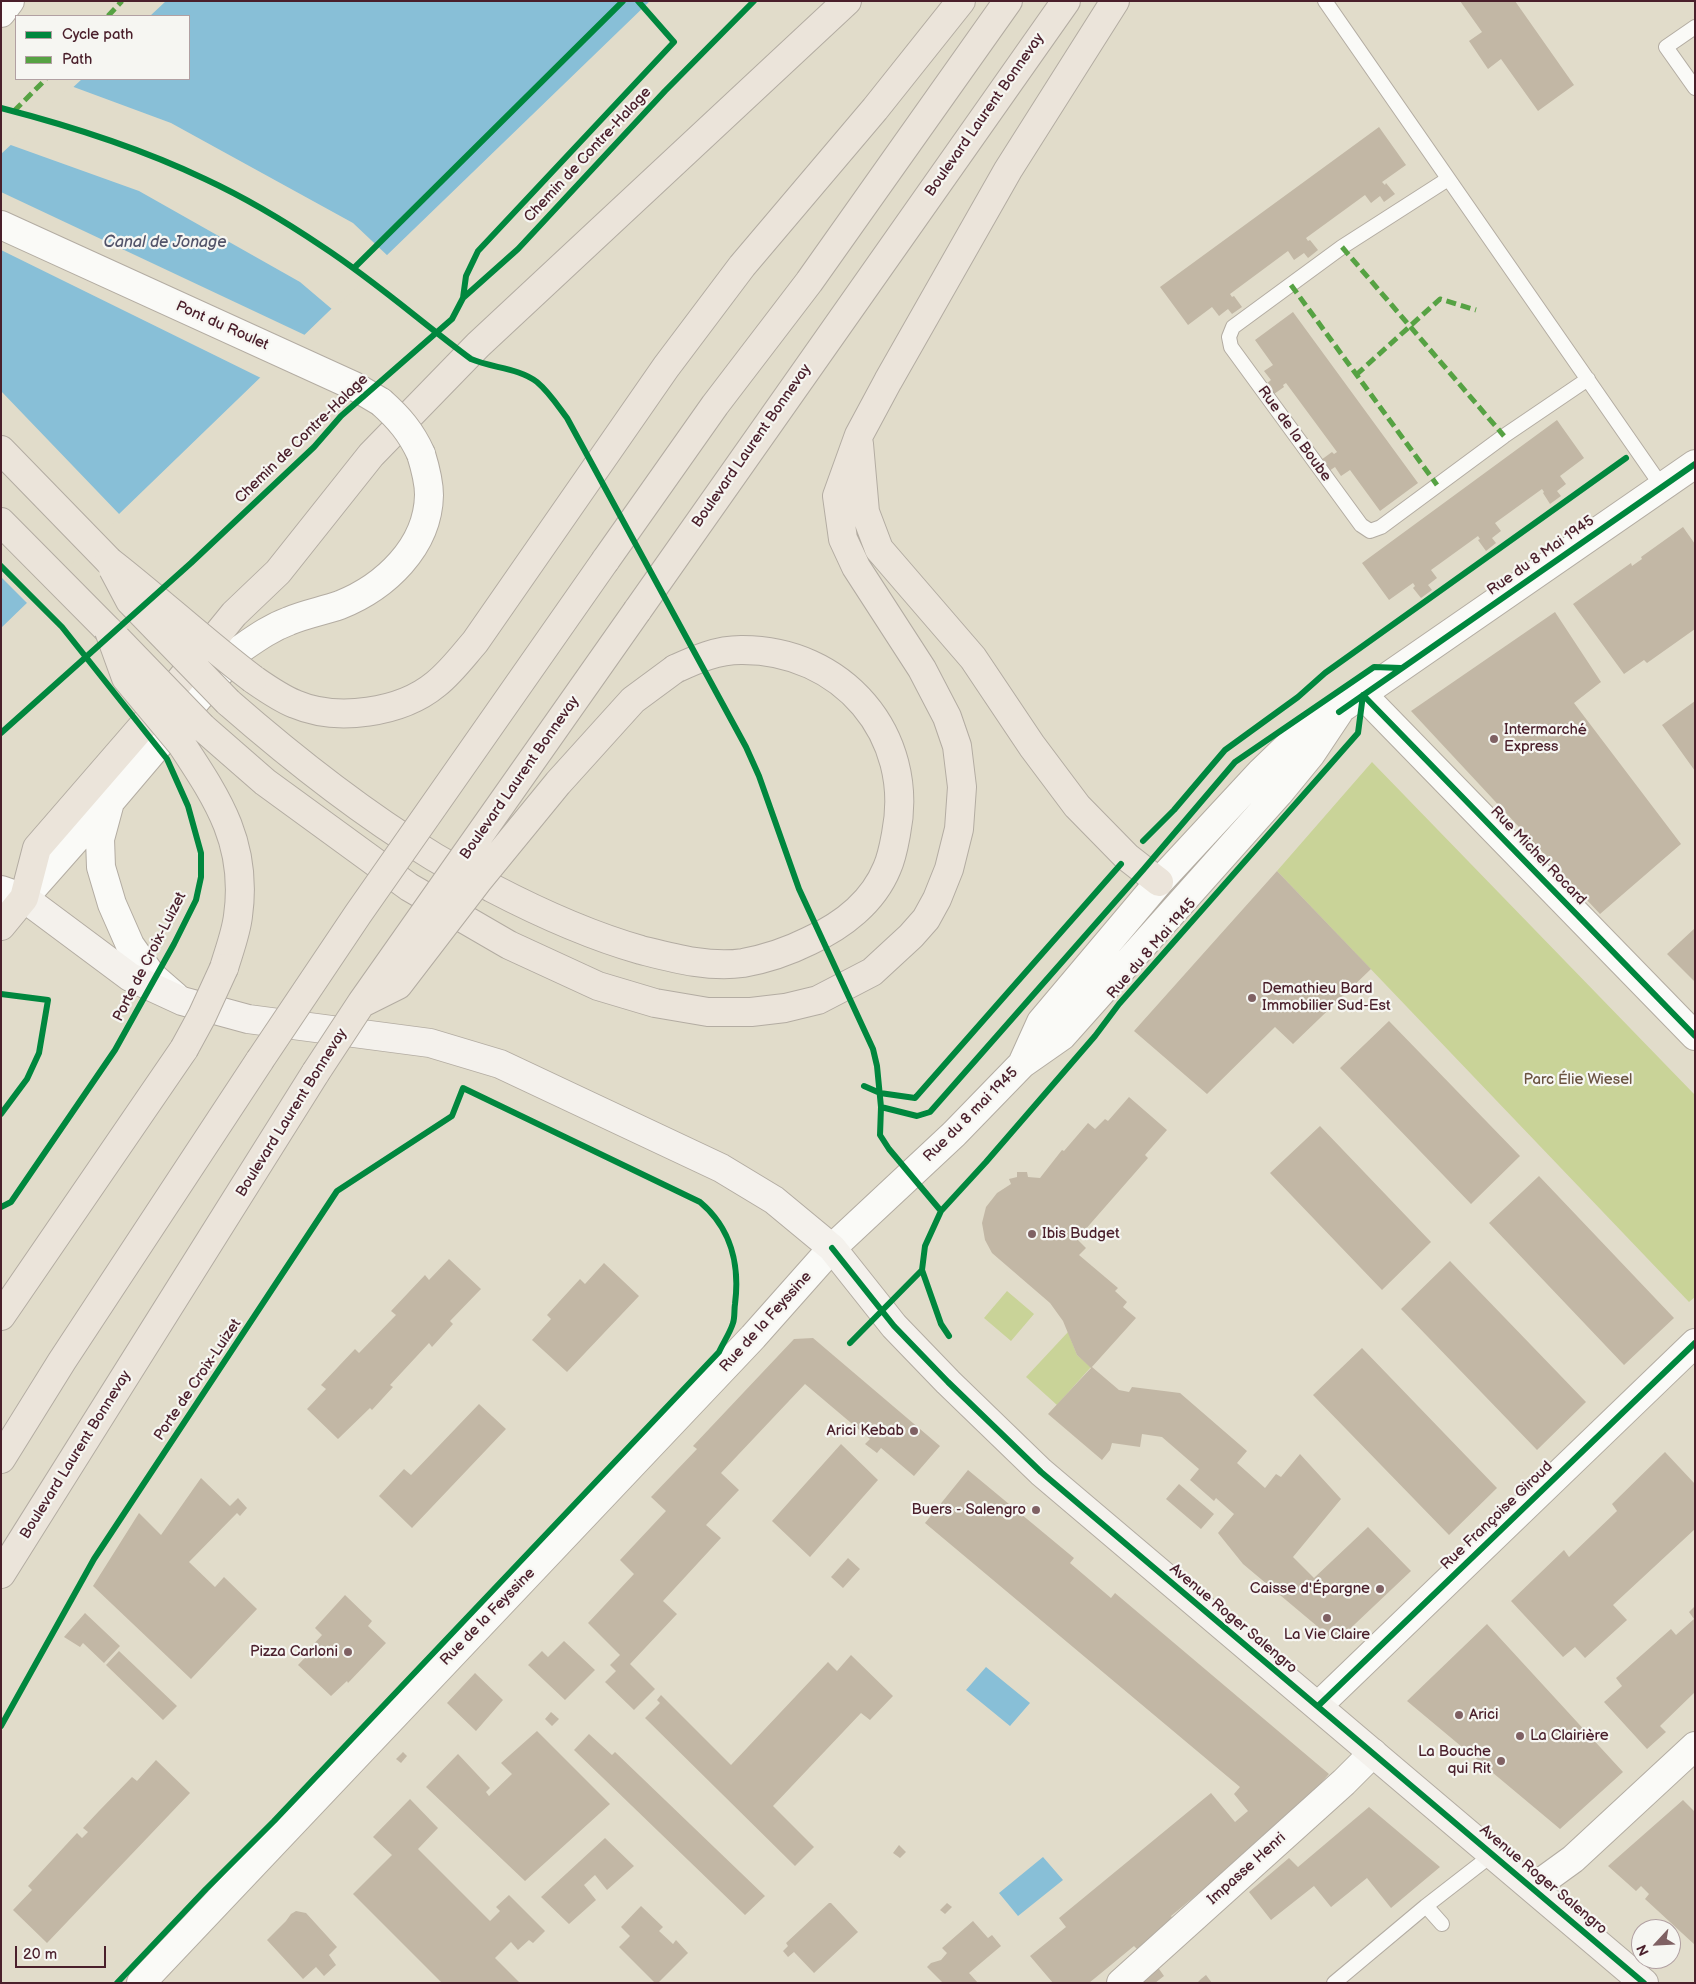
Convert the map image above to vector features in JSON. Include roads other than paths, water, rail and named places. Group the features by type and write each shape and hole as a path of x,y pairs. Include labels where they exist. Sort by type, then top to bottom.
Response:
{"highway":[{"path":"1,926 12,894 37,848 147,721 234,614 278,572 371,455 478,346 847,1"},
{"path":"1,450 109,561 146,589 215,650 274,694 296,705 326,713 364,713 414,698 435,685 475,642 666,367 742,266 875,109 962,1"},
{"path":"1,1459 62,1361 358,914 715,405 809,282 1008,1"},
{"name":"Boulevard Laurent Bonnevay","path":"1,1574 316,1072 362,1002 1066,1"},
{"path":"1,522 109,631 126,678 192,736 265,782 409,887 509,944 557,968 598,986 654,1003 708,1012 751,1012 786,1008 818,1000 872,972 911,936 926,919 949,869 959,829 962,787 957,746 947,717 922,669 856,567 843,539 837,496 859,434 1008,170 1115,1"},
{"path":"859,434 865,512 879,549 973,658 1032,746 1077,806 1127,856 1159,882"},
{"path":"109,561 130,601 228,702 309,769 376,818 431,855 536,911 576,929 667,957 700,963 742,963 806,943 824,934 863,904 877,886 887,868 898,823 900,800 898,773 883,730 874,716 838,681 808,662 789,656 768,651 739,650 706,655 675,669 633,700 558,783 477,882 398,985 362,1002"},
{"path":"1,1316 184,1049 202,1016 224,968 239,908 240,888 234,841 214,796 192,736"}],"main road":[{"name":"Avenue Roger Salengro","path":"12,894 130,977 182,1001 248,1019 430,1044 500,1064 721,1168 774,1200 832,1248 894,1326 948,1382 1041,1472 1644,1983"}],"street":[{"path":"1,13 10,1"},
{"name":"Pont du Roulet","path":"1,225 354,386 381,402 401,420 415,440 426,473 429,495 426,520 416,543 404,561 386,578 364,593 341,604 290,620 261,634 239,650 121,788"},
{"name":"Rue du 8 Mai 1945","path":"1022,1064 1041,1022 1159,882 1260,772 1290,744 1663,488 1695,464"},
{"name":"Rue Michel Rocard","path":"1363,695 1695,1036"},
{"name":"Rue du 8 Mai 1945","path":"1022,1064 1062,1036 1312,754 1339,712"},
{"path":"12,894 121,788"},
{"path":"121,788 110,802 100,839 101,867 112,904 130,945 152,976 182,1001"},
{"name":"Rue du 8 Mai 1945","path":"1159,882 1174,911"},
{"name":"Rue du 8 mai 1945","path":"832,1248 954,1134 1022,1064"},
{"name":"Rue de la Feyssine","path":"141,1983 753,1337 832,1248"},
{"name":"Rue Françoise Giroud","path":"1318,1706 1695,1343"},
{"path":"1533,1888 1572,1859 1695,1746"},
{"name":"Impasse Henri","path":"1120,1983 1344,1782 1373,1753"}],"lane":[{"path":"1325,1 1663,488"},
{"path":"1695,26 1666,47 1695,88"},
{"name":"Rue de la Boube","path":"1448,179 1342,247 1233,327 1229,336 1231,347 1361,525 1370,531 1381,527 1504,436 1588,379"},
{"path":"1334,1983 1426,1906 1493,1854"},
{"path":"1426,1906 1442,1924"}],"water":[{"name":"Canal de Jonage","path":"166,1 650,1 1,628 1,154 81,80 190,80 190,15 151,15"},
{"path":"986,1667 1030,1703 1010,1726 966,1690"},
{"path":"1043,1857 1063,1880 1018,1916 999,1893"}],"place":[{"name":"Intermarché Express","path":"1494,739"},
{"name":"Demathieu Bard Immobilier Sud-Est","path":"1252,998"},
{"name":"Ibis Budget","path":"1032,1234"},
{"name":"Arici Kebab","path":"914,1431"},
{"name":"Buers - Salengro","path":"1036,1510"},
{"name":"Caisse d'Épargne","path":"1380,1589"},
{"name":"La Vie Claire","path":"1327,1618"},
{"name":"Pizza Carloni","path":"348,1652"},
{"name":"Arici","path":"1459,1715"},
{"name":"La Clairière","path":"1520,1736"},
{"name":"La Bouche qui Rit","path":"1501,1761"}],"park label":[{"name":"Parc Élie Wiesel","path":"1578,1080"}]}
